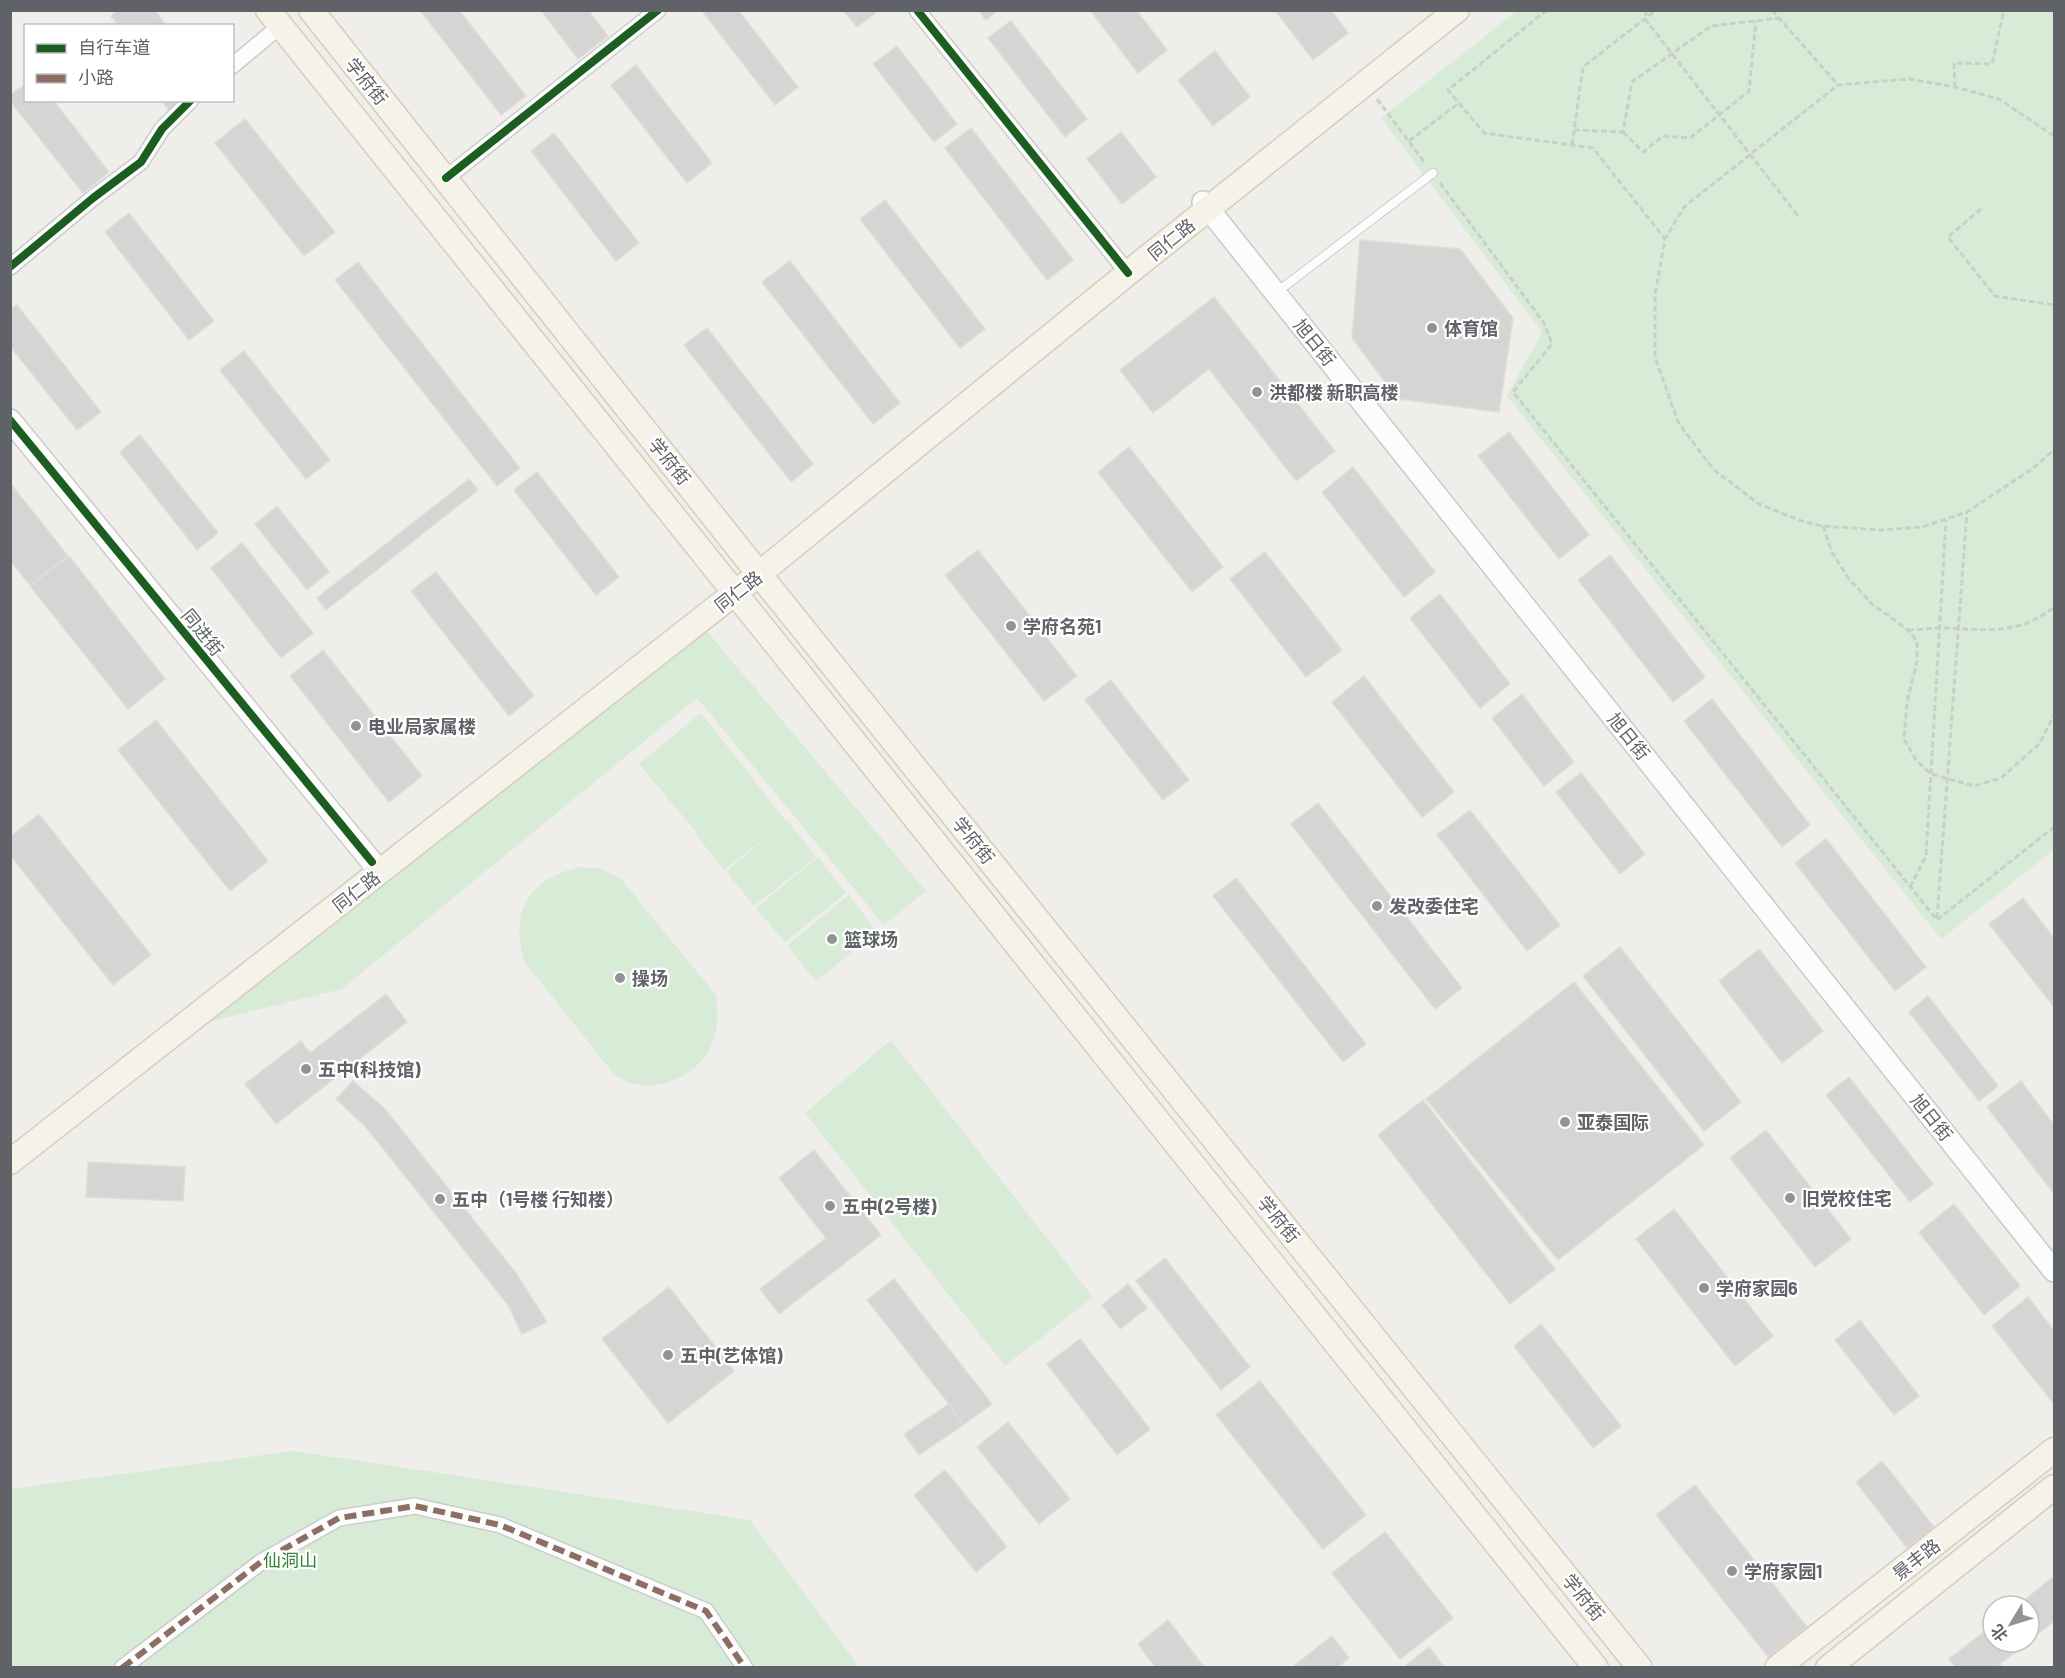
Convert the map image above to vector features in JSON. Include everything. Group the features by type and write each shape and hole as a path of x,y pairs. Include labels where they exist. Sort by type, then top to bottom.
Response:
{"main road":[{"name":"学府街","path":"310,10 755,569 1640,1668"},
{"name":"同仁路","path":"10,1162 755,569 1206,205 1439,10"},
{"name":"同仁路","path":"1206,205 1457,10"},
{"name":"学府街","path":"274,18 1596,1668"},
{"name":"旭日街","path":"1206,205 2055,1271"},
{"name":"同进街","path":"10,420 372,862"},
{"name":"同仁路","path":"10,1148 372,862 731,588"},
{"name":"景丰路","path":"1777,1668 2055,1450"},
{"name":"景丰路","path":"1828,1668 2055,1487"}],"street":[{"path":"446,178 658,10"},
{"path":"917,10 1125,270"},
{"path":"234,64 274,18"},
{"path":"10,267 93,198 141,162 162,129 189,102"},
{"path":"122,1668 261,1562 339,1518 415,1506 500,1525 706,1611 746,1668"}],"lane":[{"path":"1275,293 1433,173"}],"path":[{"path":"1547,10 1448,90 1484,133 1593,148 1665,239"},
{"path":"1647,10 1646,19 1798,216"},
{"path":"1572,145 1583,68 1656,10"},
{"path":"1772,10 1838,85"},
{"path":"1955,87 1954,63 1992,64 2004,10"},
{"path":"1623,132 1632,82 1711,26 1779,18"},
{"path":"1574,130 1623,132 1643,153 1663,136 1690,138 1749,91 1756,21"},
{"path":"2055,136 1999,99 1955,87 1909,79 1838,85 1684,207 1665,239 1655,296 1655,357 1678,422 1713,469 1759,504 1804,522 1823,526 1880,530 1922,527 1967,512 2032,469 2055,450"},
{"path":"1365,83 1544,323 1552,344 1512,392 1936,920"},
{"path":"1409,141 1459,103"},
{"path":"1980,208 1948,237 1995,296 2055,305"},
{"path":"1936,920 1967,512"},
{"path":"1910,887 1926,856 1946,520"},
{"path":"1823,526 1832,552 1849,579 1872,604 1908,630 1917,641 1917,662 1907,702 1904,739 1916,760 1931,774 1974,786 2001,778 2038,744 2055,715"},
{"path":"1908,630 1939,628 1998,631 2028,624 2055,608"},
{"path":"1936,920 2055,827"}],"green space":[{"path":"1517,11 2054,11 2054,850 1941,939 1507,396 1542,332 1381,118"},
{"path":"705,629 926,891 884,925 697,698 342,989 201,1024"},
{"path":"701,713 786,821 724,870 696,835 697,833 639,764"},
{"path":"787,820 816,857 754,906 726,871"},
{"name":"篮球场","path":"818,857 846,893 785,942 756,908"},
{"name":"操场","path":"580,867 601,869 620,878 716,995 718,1018 708,1052 692,1070 670,1081 646,1085 634,1084 613,1073 524,961 520,943 520,927 522,912 527,900 547,880 562,872"},
{"name":"篮球场","path":"849,895 877,932 816,981 787,946"},
{"path":"891,1040 1093,1297 1005,1366 805,1113"},
{"name":"仙洞山","path":"294,1451 750,1520 859,1667 11,1667 10,1489"}],"building":[{"path":"117,10 155,10 165,24 117,24 111,16"},
{"path":"420,10 459,10 526,96 501,115"},
{"path":"541,10 588,10 608,36 578,59"},
{"path":"705,10 738,10 798,87 775,105 703,12"},
{"path":"843,10 877,10 878,11 857,27"},
{"path":"978,10 998,10 986,20"},
{"path":"1090,10 1136,10 1167,50 1138,73"},
{"path":"1275,10 1331,10 1348,33 1313,60"},
{"path":"1011,21 1087,119 1065,137 988,38"},
{"path":"897,46 957,124 934,142 873,64"},
{"path":"1215,51 1250,97 1213,126 1178,80"},
{"path":"636,65 712,163 687,183 611,85"},
{"path":"24,85 24,102 55,102 109,172 83,193 10,101 10,95"},
{"path":"163,102 185,102 171,113"},
{"path":"245,119 335,232 304,256 215,143"},
{"path":"971,128 1073,260 1047,280 945,148"},
{"path":"1121,132 1156,177 1122,204 1087,159"},
{"path":"554,133 639,243 616,261 531,151"},
{"path":"885,200 985,329 960,348 860,219"},
{"path":"129,213 214,321 189,340 105,232"},
{"name":"体育馆","path":"1360,240 1460,249 1513,318 1499,412 1398,399 1352,338"},
{"path":"790,261 900,403 873,424 762,282"},
{"path":"358,262 520,468 497,486 335,280"},
{"name":"洪都楼 新职高楼","path":"1214,297 1335,451 1296,481 1209,369 1153,413 1120,370"},
{"path":"17,305 101,412 77,430 10,346 10,310"},
{"path":"707,328 813,464 791,482 684,345"},
{"path":"244,351 330,460 306,479 220,370"},
{"path":"1509,432 1589,535 1559,559 1478,456"},
{"path":"140,435 218,533 197,550 120,452"},
{"path":"1129,447 1223,567 1192,592 1098,472"},
{"path":"1353,467 1435,572 1404,597 1322,492"},
{"path":"537,472 619,577 596,595 514,490"},
{"path":"469,479 478,490 326,610 317,598"},
{"path":"10,483 68,556 30,585 10,560"},
{"path":"277,506 329,572 307,590 255,524"},
{"path":"242,543 313,633 281,658 211,568"},
{"name":"学府名苑1","path":"978,550 1077,676 1044,701 945,575"},
{"path":"1265,552 1342,650 1306,677 1230,579"},
{"path":"1610,555 1705,677 1673,702 1578,580"},
{"path":"69,556 165,679 128,709 30,586"},
{"path":"436,572 534,696 509,716 411,591"},
{"path":"1440,594 1510,684 1480,708 1410,618"},
{"name":"电业局家属楼","path":"323,650 422,776 389,802 290,676"},
{"path":"1364,676 1454,792 1422,817 1332,702"},
{"path":"1111,680 1189,780 1163,800 1085,700"},
{"path":"1522,694 1574,762 1544,786 1492,718"},
{"path":"1712,699 1810,825 1782,847 1684,721"},
{"path":"156,720 268,861 230,891 118,750"},
{"path":"1581,773 1645,854 1620,874 1556,792"},
{"name":"发改委住宅","path":"1318,803 1462,988 1435,1009 1291,824"},
{"path":"1470,810 1560,925 1527,951 1437,835"},
{"path":"39,814 151,955 113,985 10,855 10,837"},
{"path":"1826,839 1926,967 1895,991 1795,863"},
{"path":"1236,878 1366,1044 1343,1062 1213,896"},
{"path":"2023,898 2054,938 2054,1007 1989,924"},
{"name":"亚泰国际","path":"1620,947 1741,1102 1704,1131 1583,976"},
{"path":"1759,949 1823,1031 1782,1063 1719,981"},
{"name":"亚泰国际","path":"1574,982 1704,1145 1558,1260 1426,1099"},
{"name":"五中(科技馆)","path":"386,994 407,1022 276,1124 245,1084 301,1041 310,1053"},
{"path":"1928,996 1998,1086 1979,1101 1909,1012"},
{"path":"1849,1077 1933,1184 1910,1202 1826,1095"},
{"name":"五中（1号楼 行知楼）","path":"353,1081 385,1109 516,1273 547,1322 522,1334 508,1305 365,1126 336,1099"},
{"path":"2021,1081 2054,1125 2054,1194 1987,1107"},
{"path":"1423,1100 1555,1269 1510,1304 1378,1135"},
{"name":"旧党校住宅","path":"1766,1130 1851,1239 1815,1267 1730,1158"},
{"name":"五中(2号楼)","path":"814,1150 881,1235 779,1314 760,1289 826,1238 779,1178"},
{"path":"88,1162 185,1167 183,1201 86,1197"},
{"path":"1954,1204 2020,1286 1984,1315 1919,1232"},
{"name":"学府家园6","path":"1674,1209 1773,1336 1735,1366 1636,1239"},
{"path":"1165,1258 1250,1367 1221,1390 1136,1281"},
{"path":"894,1279 992,1404 963,1425 867,1300"},
{"path":"1128,1284 1147,1308 1120,1329 1102,1305"},
{"name":"五中(艺体馆)","path":"669,1287 734,1371 668,1423 602,1339"},
{"path":"2028,1297 2054,1331 2054,1404 1992,1326"},
{"path":"1860,1320 1919,1396 1894,1415 1835,1340"},
{"path":"1541,1324 1621,1426 1593,1448 1514,1346"},
{"path":"1080,1339 1150,1429 1117,1455 1047,1364"},
{"path":"1260,1381 1366,1515 1323,1549 1216,1415"},
{"path":"949,1404 963,1425 919,1455 904,1434"},
{"path":"1008,1422 1070,1499 1039,1524 977,1447"},
{"path":"1882,1461 1934,1527 1907,1548 1856,1482"},
{"path":"945,1470 1007,1547 976,1572 914,1495"},
{"name":"学府家园1","path":"1695,1485 1807,1627 1768,1657 1656,1515"},
{"path":"1385,1532 1453,1618 1400,1659 1332,1573"},
{"path":"2054,1576 2054,1621 2041,1631 2041,1594 2032,1594"},
{"path":"1168,1620 1205,1668 1156,1668 1138,1644"},
{"path":"1981,1634 1981,1654 2013,1654 2000,1664 2002,1668 1956,1668 1949,1659"},
{"path":"1332,1636 1349,1658 1337,1668 1291,1668"},
{"path":"1429,1647 1445,1668 1403,1668"}],"marked path":[{"path":"122,1668 261,1562 339,1518 415,1506 500,1525 706,1611 745,1668"}],"cycle path":[{"path":"446,178 658,10"},
{"path":"917,10 1128,273"},
{"path":"10,267 93,198 141,162 162,129 189,102"},
{"path":"10,420 372,862"}],"place":[{"name":"体育馆","path":"1432,328"},
{"name":"洪都楼 新职高楼","path":"1257,392"},
{"name":"学府名苑1","path":"1011,626"},
{"name":"电业局家属楼","path":"356,726"},
{"name":"发改委住宅","path":"1377,906"},
{"name":"篮球场","path":"832,939"},
{"name":"操场","path":"620,978"},
{"name":"五中(科技馆)","path":"306,1069"},
{"name":"亚泰国际","path":"1565,1122"},
{"name":"旧党校住宅","path":"1790,1198"},
{"name":"五中（1号楼 行知楼）","path":"440,1199"},
{"name":"五中(2号楼)","path":"830,1206"},
{"name":"学府家园6","path":"1704,1288"},
{"name":"五中(艺体馆)","path":"668,1355"},
{"name":"学府家园1","path":"1732,1571"}]}
